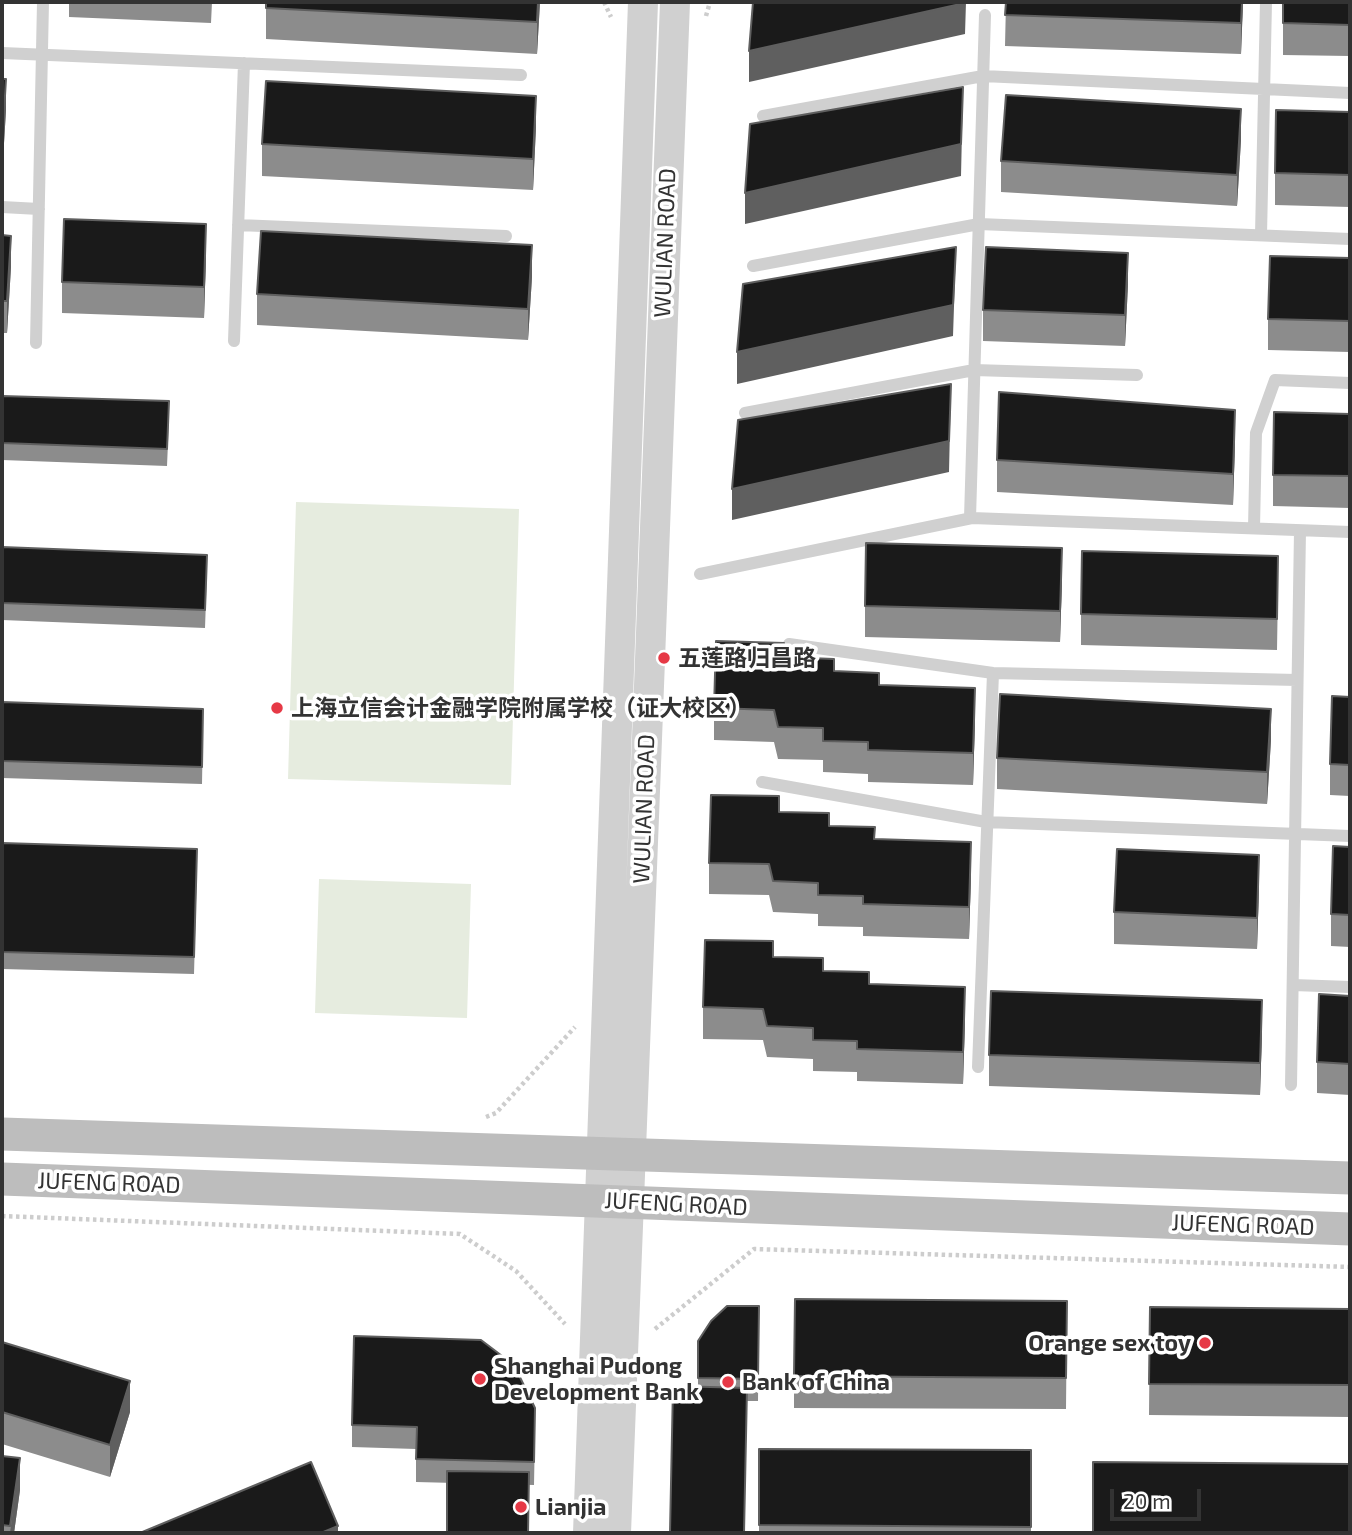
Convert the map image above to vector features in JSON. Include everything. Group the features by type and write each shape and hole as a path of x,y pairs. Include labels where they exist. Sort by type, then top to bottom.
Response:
{"main road":[{"name":"JUFENG ROAD","path":"2,1134 1350,1178"},
{"name":"JUFENG ROAD","path":"2,1179 1350,1228"}],"street":[{"name":"WULIAN ROAD","path":"617,1154 643,2"},
{"name":"WULIAN ROAD","path":"588,1533 594,1356 615,1202 652,573 675,2"},
{"name":"WULIAN ROAD","path":"615,1202 624,1358 616,1533"}],"lane":[{"path":"36,343 43,2"},
{"path":"1261,235 1266,2"},
{"path":"970,518 985,15"},
{"path":"2,53 521,75"},
{"path":"234,341 244,63"},
{"path":"763,116 983,76 1350,93"},
{"path":"2,207 39,209"},
{"path":"754,266 979,224 1350,239"},
{"path":"238,225 506,236"},
{"path":"745,414 974,370 1137,375"},
{"path":"1254,528 1256,433 1275,380 1350,383"},
{"path":"700,574 970,518 1350,533"},
{"path":"1291,1085 1300,531"},
{"path":"789,644 993,673 1297,680"},
{"path":"978,1067 993,673"},
{"path":"762,782 986,822 1350,836"},
{"path":"1293,985 1350,987"}],"path":[{"path":"604,2 613,22"},
{"path":"484,1118 496,1113 576,1026"},
{"path":"2,1216 460,1234 516,1271 594,1356"},
{"path":"624,1358 754,1249 1350,1267"}],"shaded area":[{"path":"296,502 519,509 511,785 288,779"},
{"path":"319,879 471,884 467,1018 315,1013"}],"building":[{"path":"266,2 538,2 537,22 266,8"},
{"path":"753,2 965,2 965,3 749,51"},
{"path":"1006,2 1242,2 1241,23 1005,15"},
{"path":"1283,2 1350,2 1350,25 1283,23"},
{"path":"2,79 6,79 2,145"},
{"path":"266,81 536,96 533,159 262,144"},
{"path":"963,87 961,144 745,193 750,124"},
{"path":"1006,95 1241,109 1237,175 1001,161"},
{"path":"1276,110 1350,112 1350,175 1275,173"},
{"path":"64,219 206,224 204,287 62,282"},
{"path":"261,231 532,245 528,309 257,294"},
{"path":"2,235 11,236 7,301 2,301"},
{"path":"956,247 953,305 737,352 743,284"},
{"path":"986,247 1128,253 1125,315 983,310"},
{"path":"1270,256 1350,258 1350,321 1268,319"},
{"path":"951,384 949,441 732,489 738,420"},
{"path":"999,392 1235,410 1233,474 997,460"},
{"path":"2,396 169,401 167,449 2,443"},
{"path":"1274,412 1350,414 1350,476 1273,475"},
{"path":"866,543 1062,548 1060,611 865,606"},
{"path":"2,547 207,555 205,610 2,603"},
{"path":"1082,551 1278,556 1277,619 1081,614"},
{"path":"716,641 784,643 783,657 834,659 834,671 879,673 879,685 975,688 973,753 868,750 868,742 823,741 823,728 778,727 774,710 714,708"},
{"path":"1000,694 1271,709 1267,772 997,758"},
{"path":"1332,696 1350,697 1350,765 1330,764"},
{"path":"2,702 203,709 202,767 2,761"},
{"path":"711,795 779,796 779,812 829,813 829,826 875,827 874,839 971,842 969,907 863,904 863,896 818,895 818,883 773,881 769,864 709,863"},
{"path":"2,843 197,849 194,957 2,952"},
{"path":"1333,846 1350,847 1350,915 1331,914"},
{"path":"1117,849 1259,855 1257,918 1114,912"},
{"path":"705,940 773,941 773,957 823,958 823,971 869,972 869,984 965,987 963,1052 857,1049 857,1041 813,1040 813,1028 767,1026 763,1009 703,1007"},
{"path":"991,991 1262,1000 1260,1063 989,1055"},
{"path":"1319,994 1350,996 1350,1064 1317,1062"},
{"path":"795,1299 1067,1301 1066,1378 794,1376"},
{"name":"Bank of China","path":"727,1306 759,1306 758,1379 698,1378 698,1341 711,1321"},
{"path":"1150,1307 1350,1309 1350,1385 1149,1384"},
{"path":"354,1336 481,1340 514,1365 535,1408 534,1462 416,1459 417,1427 352,1425"},
{"path":"2,1342 130,1381 110,1445 2,1412"},
{"path":"673,1386 747,1388 744,1533 670,1533"},
{"path":"759,1449 1031,1450 1031,1527 759,1525"},
{"path":"2,1456 20,1458 10,1526 2,1525"},
{"path":"311,1462 338,1526 321,1533 140,1533"},
{"path":"1093,1462 1350,1464 1350,1533 1093,1533"},
{"path":"447,1471 529,1472 528,1533 447,1533"}],"place":[{"name":"五莲路归昌路","path":"664,658"},
{"name":"上海立信会计金融学院附属学校（证大校区）","path":"277,708"},
{"name":"Orange sex toy","path":"1205,1343"},
{"name":"Shanghai Pudong Development Bank","path":"480,1379"},
{"name":"Bank of China","path":"728,1382"},
{"name":"Lianjia","path":"521,1507"}]}
